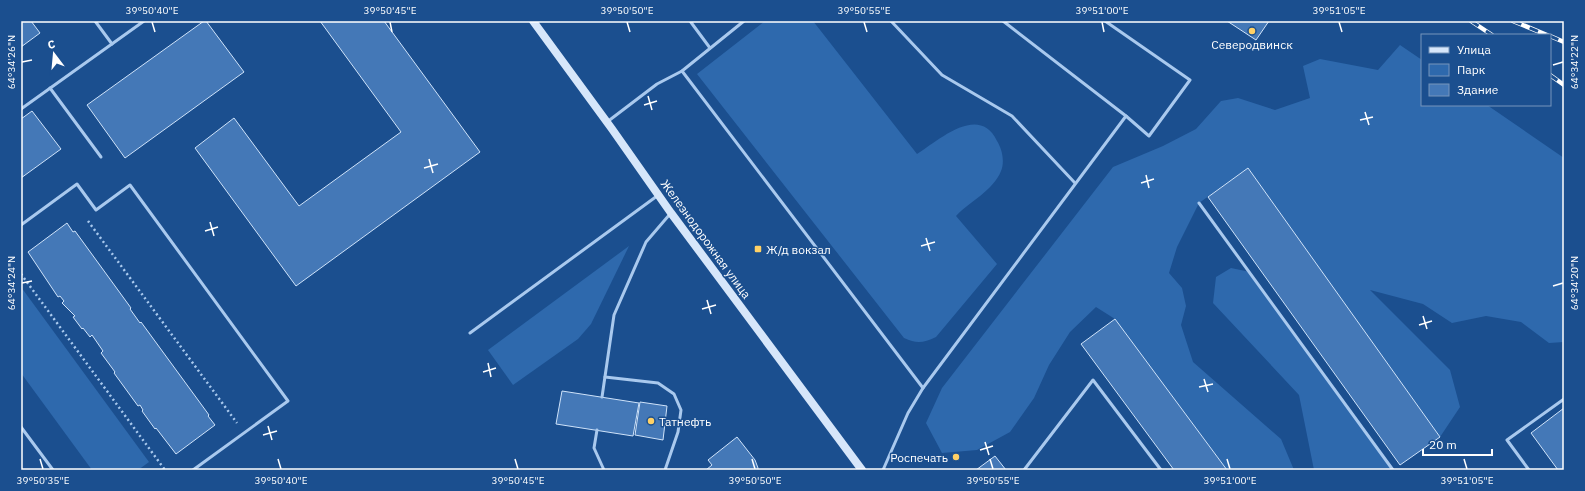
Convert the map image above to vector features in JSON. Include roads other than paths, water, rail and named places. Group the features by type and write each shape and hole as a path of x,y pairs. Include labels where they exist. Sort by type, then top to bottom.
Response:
{"main road":[{"name":"Железнодорожная улица","path":"533,21 671,213 862,470"}],"lane":[{"path":"95,21 112,44"},
{"path":"21,109 144,21"},
{"path":"690,21 710,48"},
{"path":"607,122 657,84 682,71 744,21"},
{"path":"891,21 942,75 1012,116 1075,183"},
{"path":"1003,21 1126,116 1149,136 1190,80 1105,21"},
{"path":"682,71 923,388"},
{"path":"50,88 101,157"},
{"path":"883,470 908,413 923,388 1126,116"},
{"path":"21,225 77,184 96,210 130,185 288,401 194,470"},
{"path":"470,333 658,195"},
{"path":"1199,203 1393,470"},
{"path":"602,397 614,315 646,242 671,213"},
{"path":"605,377 658,382 674,394 682,410 678,432 665,470"},
{"path":"1024,470 1093,380 1161,470"},
{"path":"1529,470 1507,440 1564,399"},
{"path":"21,427 53,470"},
{"path":"597,430 594,448 604,470"}],"railway":[{"path":"1471,21 1490,34"},
{"path":"1513,21 1545,34"},
{"path":"1551,36 1564,42"},
{"path":"1551,76 1564,85"}],"place":[{"name":"Северодвинск","path":"1252,31"},
{"name":"Ж/д вокзал","path":"758,249"},
{"name":"Татнефть","path":"651,421"},
{"name":"Роспечать","path":"956,457"}]}
